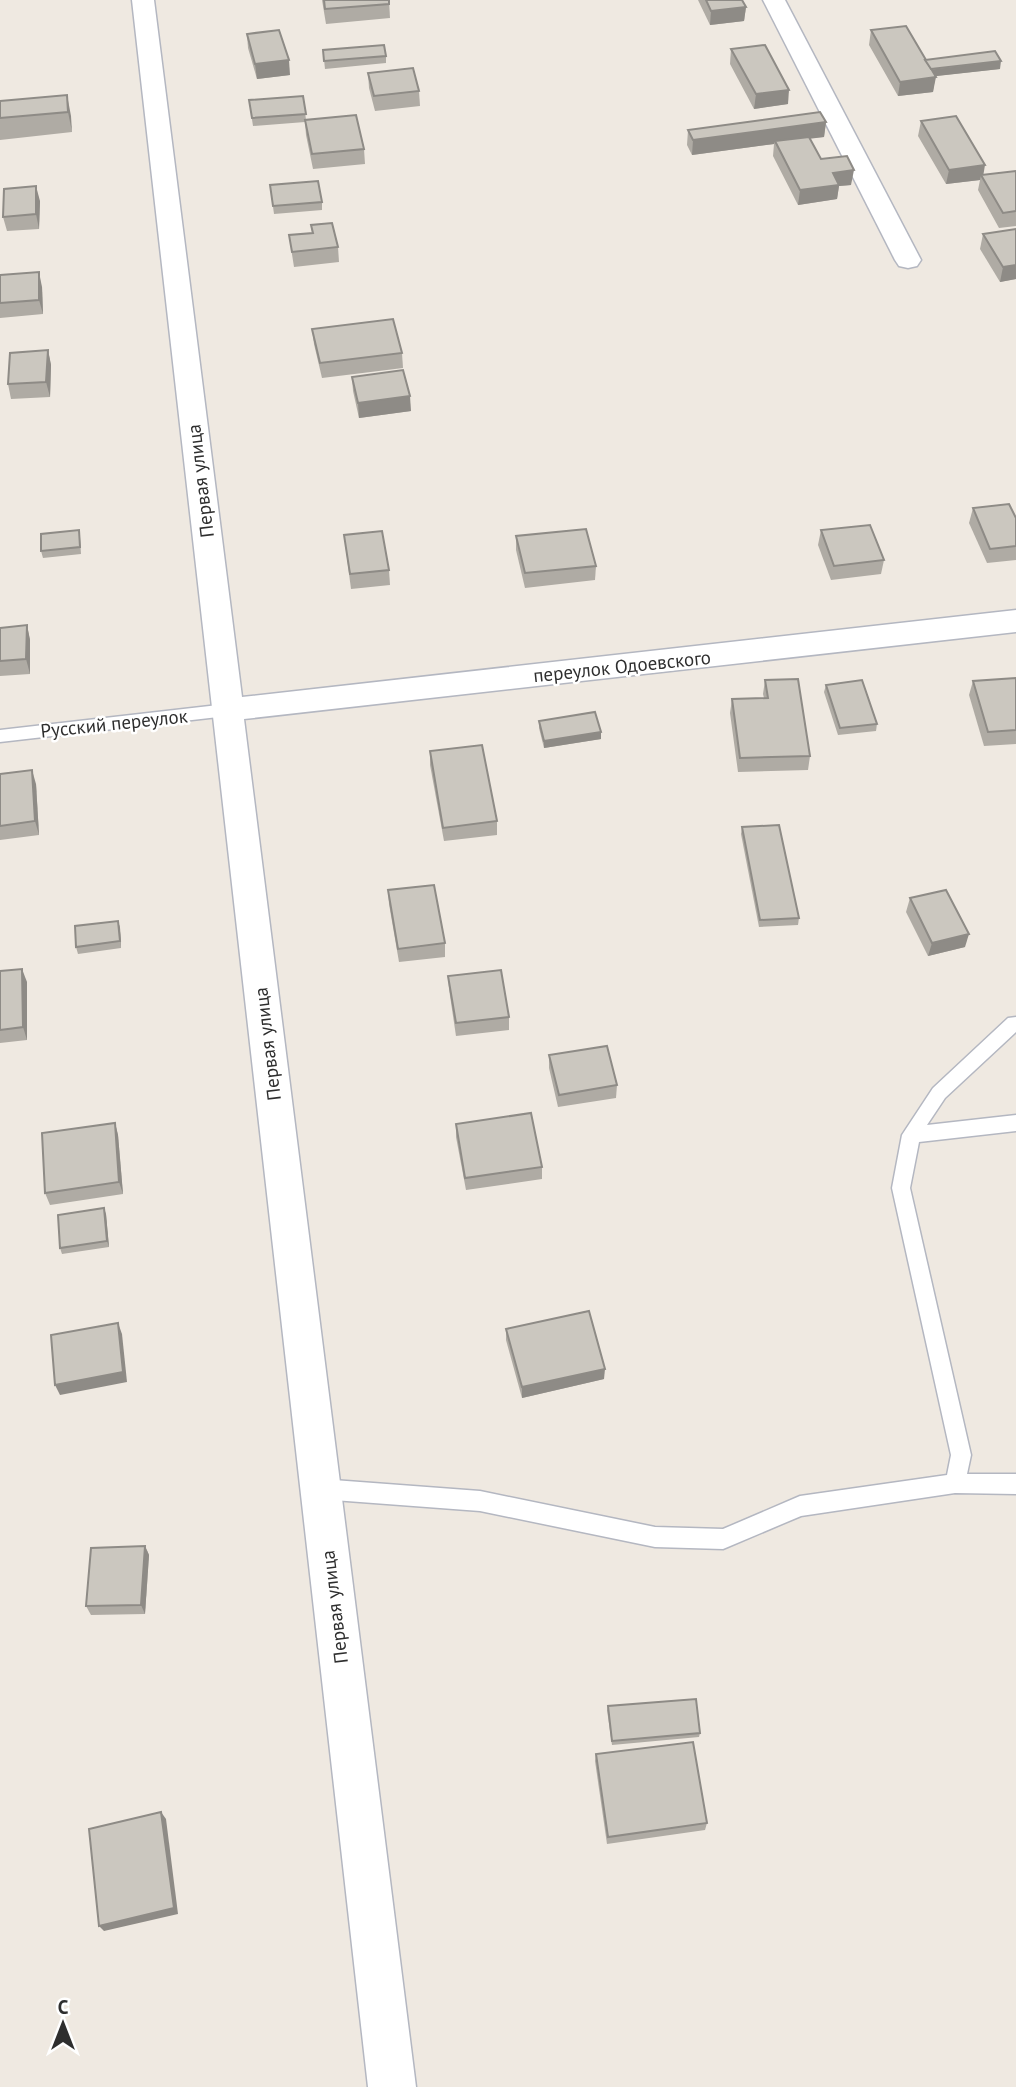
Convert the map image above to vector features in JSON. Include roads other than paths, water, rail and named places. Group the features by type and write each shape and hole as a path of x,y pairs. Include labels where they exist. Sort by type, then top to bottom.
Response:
{"street":[{"name":"Первая улица","path":"143,0 393,2087"},
{"path":"774,0 908,260"},
{"name":"переулок Одоевского","path":"227,710 1016,621"}],"lane":[{"name":"Русский переулок","path":"0,736 227,710"},
{"path":"954,1483 961,1455 901,1188 911,1135 939,1093 1014,1023"},
{"path":"911,1135 1016,1123"},
{"path":"320,1489 480,1502 655,1537 723,1539 800,1506 954,1483 1016,1484"}]}
